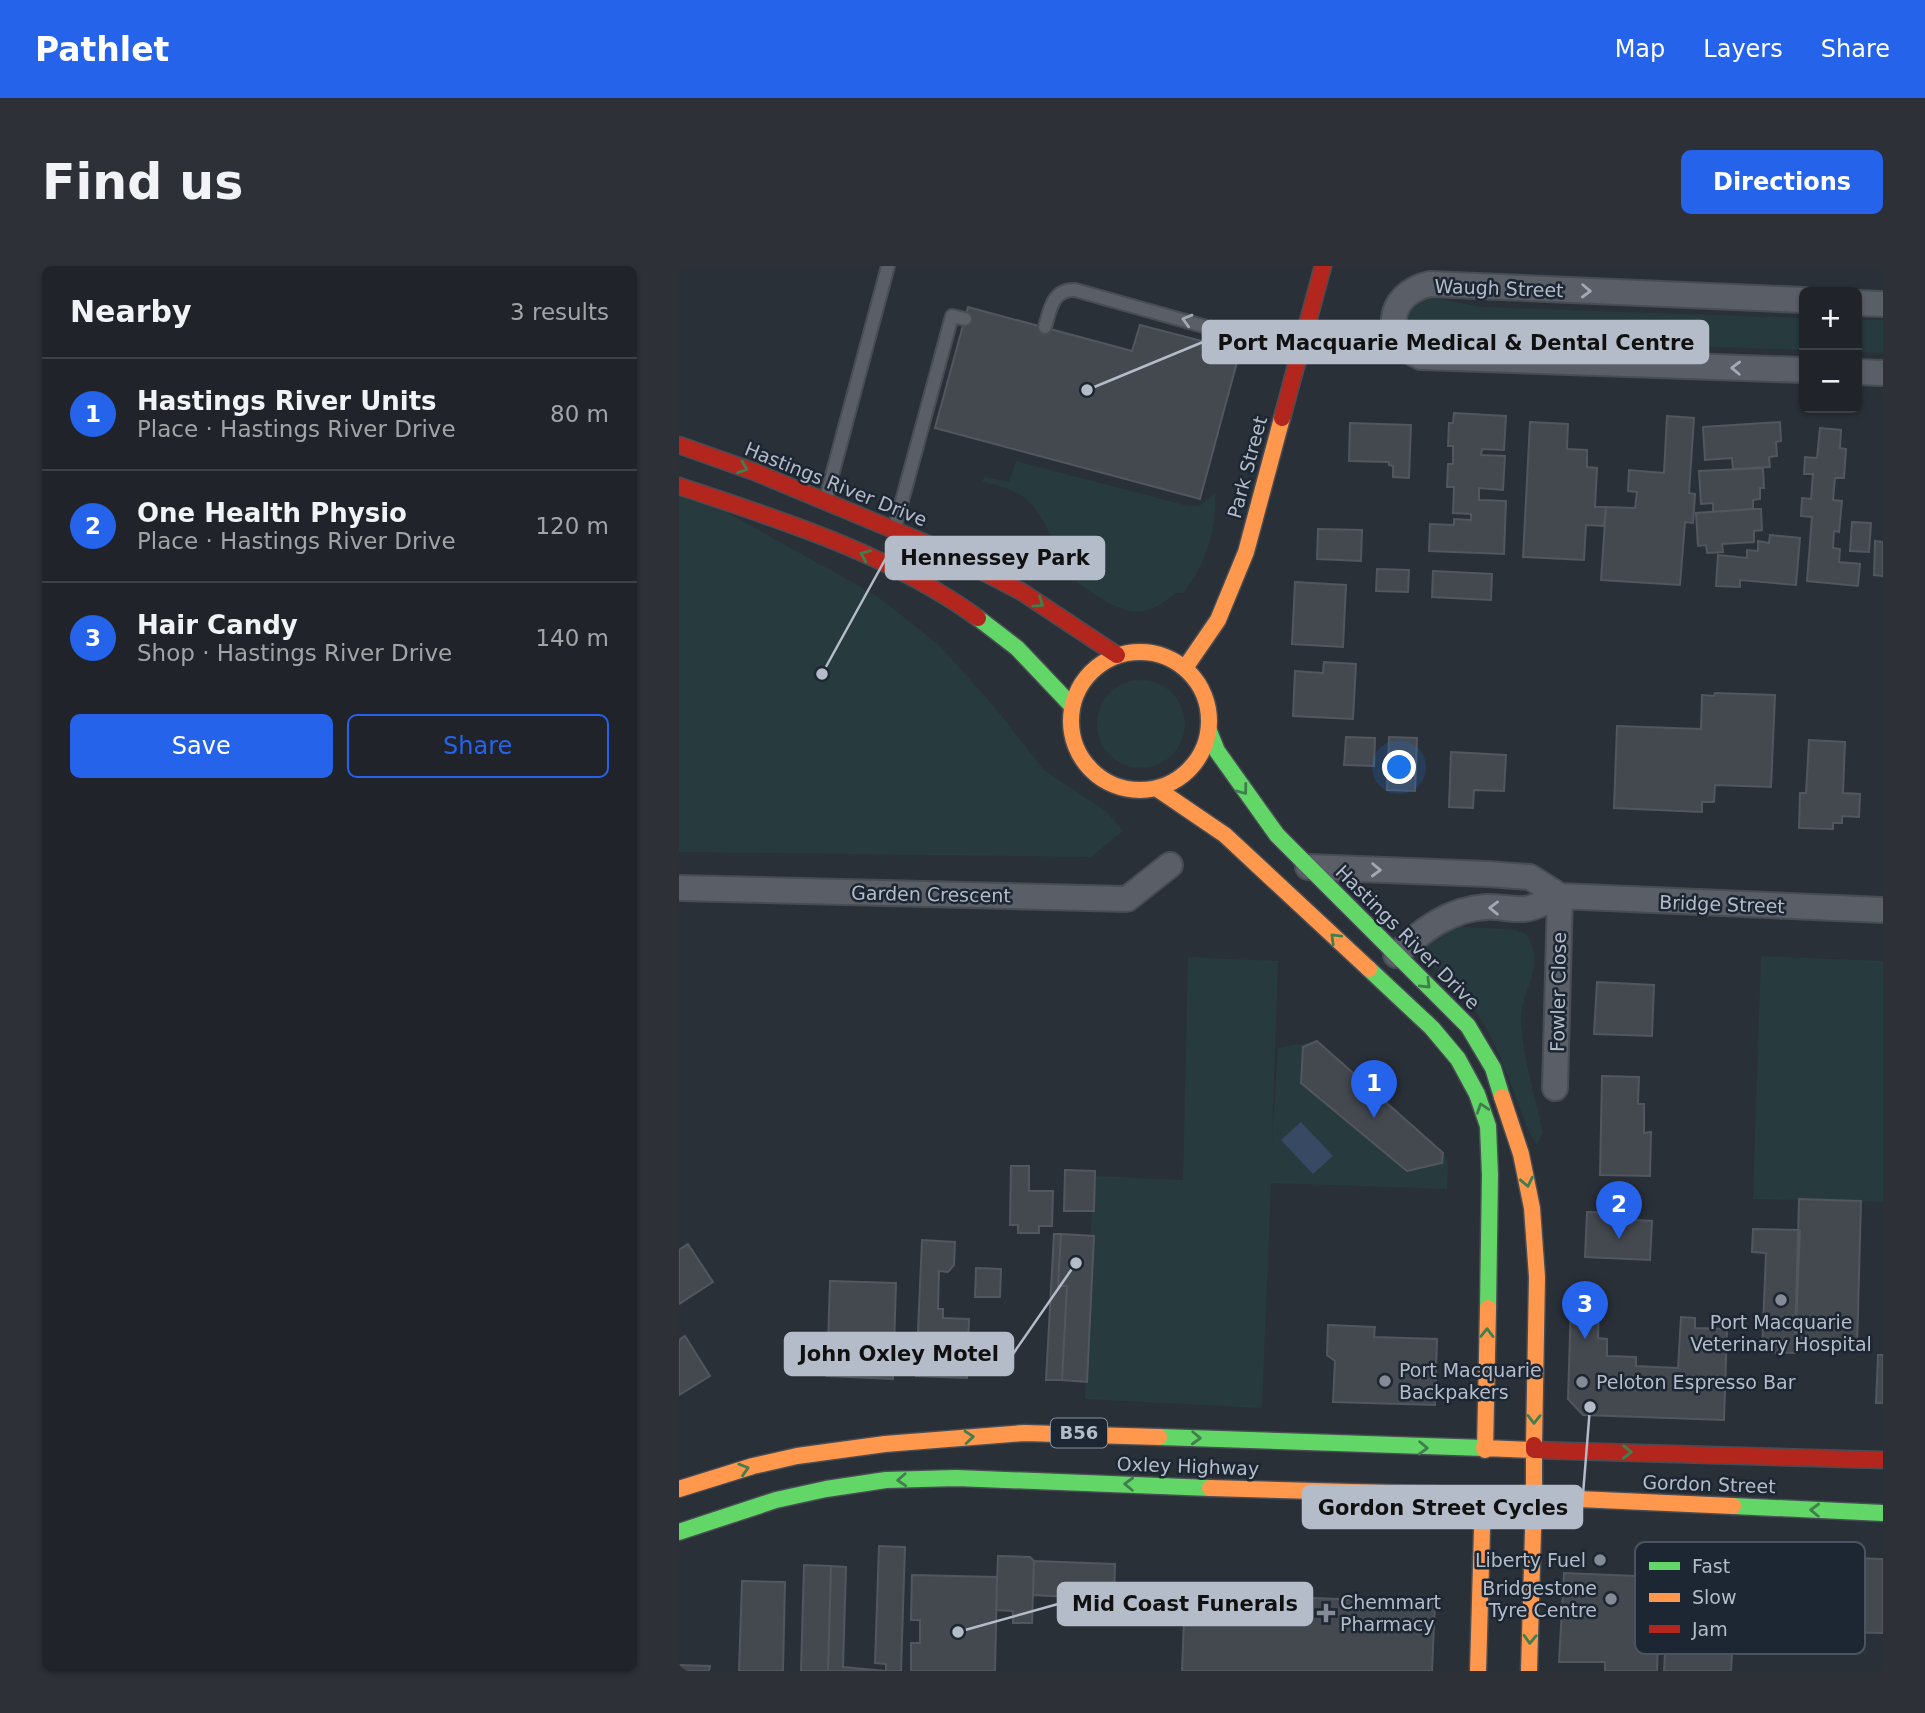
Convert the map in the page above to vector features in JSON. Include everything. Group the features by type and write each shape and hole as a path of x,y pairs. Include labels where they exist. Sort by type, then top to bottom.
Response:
{"main road":[{"name":"Park Street","path":"1185,668 1219,620 1246,552 1323,266"},
{"name":"Hastings River Drive","path":"679,445 825,501 941,550 1022,592 1117,655"},
{"path":"679,486 864,554 948,597 1011,643 1072,706"},
{"path":"1141,651 1164,656 1185,668 1200,686 1209,707 1209,731 1205,747 1185,774 1171,783 1136,790 1116,786 1099,777 1085,762 1075,745 1070,726 1072,706 1081,684 1097,666 1117,655 1141,651"},
{"name":"Hastings River Drive","path":"1209,731 1217,751 1277,835 1468,1026 1493,1068 1521,1154 1532,1208 1537,1277 1529,1671"},
{"path":"1156,788 1225,835 1432,1028 1458,1059 1477,1094 1487,1126 1490,1175 1484,1456"},
{"name":"Oxley Highway","path":"679,1489 753,1466 797,1456 897,1443 1024,1433 1077,1433 1484,1456 1534,1450"},
{"name":"Gordon Street","path":"1534,1450 1883,1460"},
{"name":"Oxley Highway","path":"679,1532 744,1509 808,1493 877,1481 911,1479 1295,1491 1483,1490 1534,1497"},
{"path":"1478,1671 1483,1490"},
{"name":"Gordon Street","path":"1534,1497 1883,1513"}],"street":[{"name":"Waugh Street","path":"1799,300 1430,284 1418,287 1400,301 1394,323 1402,345 1421,357 1799,370"},
{"path":"1862,303 1883,304"},
{"path":"1862,372 1883,373"},
{"name":"Garden Crescent","path":"679,888 1127,900 1170,865"},
{"name":"Bridge Street","path":"1308,867 1530,877 1560,896"},
{"name":"Bridge Street","path":"1397,955 1435,922 1462,912 1485,906 1525,909 1560,896 1883,910"},
{"name":"Fowler Close","path":"1555,1088 1560,896"}],"lane":[{"path":"825,501 888,266"},
{"path":"1045,327 1058,294 1065,289 1075,290 1300,353"},
{"path":"894,531 952,316 965,319"}],"green space":[{"path":"1430,297 1482,307 1799,318 1799,350 1473,338 1431,346 1414,341 1407,325 1407,313 1421,300"},
{"path":"1862,320 1883,320 1883,353 1862,352"},
{"path":"1016,461 1188,506 1199,506 1215,494 1214,521 1208,546 1198,570 1183,593 1175,593 1154,607 1135,612 1105,601 1081,585 1070,573 1044,522 1031,504 1013,491 982,481 985,477 1009,482"},
{"path":"679,486 877,596 939,645 992,704 1044,770 1106,811 1123,831 1091,857 679,852"},
{"path":"1141,680 1158,683 1172,693 1182,707 1185,724 1182,741 1172,755 1158,765 1141,768 1124,765 1110,755 1100,741 1097,724 1100,707 1110,693 1124,683"},
{"path":"1453,926 1516,930 1526,934 1532,947 1534,969 1521,1013 1521,1026 1527,1066 1543,1132 1537,1145 1483,1022 1460,991 1421,953 1424,940"},
{"path":"1761,956 1883,961 1883,1202 1753,1199"},
{"path":"1188,957 1278,961 1272,1142 1278,1048 1317,1041 1406,1170 1442,1163 1443,1153 1448,1162 1447,1189 1271,1183 1262,1408 1085,1399 1093,1176 1183,1180"}],"water":[{"path":"1301,1122 1333,1156 1313,1174 1281,1140"}],"building":[{"path":"968,307 1132,351 1140,325 1240,351 1200,499 935,428"},
{"path":"1454,413 1506,416 1504,450 1482,449 1481,455 1505,456 1503,490 1479,488 1479,500 1506,501 1504,554 1429,551 1430,524 1454,525 1454,519 1471,520 1471,514 1453,513 1454,487 1447,487 1448,464 1453,464 1453,446 1448,446 1449,423 1453,423"},
{"path":"1667,416 1694,418 1689,493 1695,494 1693,523 1685,522 1680,585 1601,580 1606,507 1635,508 1637,492 1628,491 1629,470 1664,473"},
{"path":"1530,422 1568,424 1567,449 1587,450 1587,467 1597,468 1595,507 1606,507 1604,526 1586,525 1584,560 1523,557"},
{"path":"1780,422 1781,441 1776,442 1777,456 1769,457 1770,467 1733,469 1732,458 1705,460 1703,427"},
{"path":"1350,423 1411,425 1409,478 1393,477 1393,466 1389,465 1389,462 1349,461"},
{"path":"1820,428 1841,430 1840,448 1846,449 1844,478 1835,478 1833,500 1842,501 1839,532 1834,531 1833,548 1840,549 1839,562 1860,564 1858,586 1807,581 1812,517 1801,516 1802,498 1811,499 1813,474 1804,474 1805,457 1817,458"},
{"path":"1763,468 1764,488 1760,488 1760,499 1753,500 1753,509 1713,512 1713,503 1701,504 1699,471"},
{"path":"1761,509 1762,530 1754,531 1754,542 1722,544 1723,552 1707,553 1706,545 1698,546 1696,513"},
{"path":"1852,522 1871,523 1869,552 1850,551"},
{"path":"1318,529 1362,530 1361,561 1317,559"},
{"path":"1770,535 1800,538 1796,585 1740,580 1740,587 1716,586 1718,555 1747,558 1747,550 1758,551 1758,541 1769,543"},
{"path":"1875,541 1883,542 1883,576 1874,575"},
{"path":"1377,569 1409,570 1408,592 1376,591"},
{"path":"1433,571 1492,574 1491,600 1432,597"},
{"path":"1295,582 1346,585 1343,647 1292,644"},
{"path":"1324,662 1356,664 1353,719 1293,716 1295,671 1323,673"},
{"path":"1715,693 1775,695 1771,787 1715,785 1714,802 1702,802 1702,812 1614,808 1617,726 1701,729 1702,695 1714,696"},
{"path":"1346,737 1375,738 1374,766 1344,765"},
{"path":"1389,737 1417,738 1415,791 1387,790"},
{"path":"1809,740 1845,742 1843,793 1860,794 1859,817 1842,816 1842,823 1833,823 1833,829 1799,828 1800,793 1806,793"},
{"path":"1451,752 1506,755 1504,791 1474,790 1473,808 1449,807"},
{"path":"1597,982 1654,985 1652,1036 1594,1034"},
{"path":"1317,1041 1443,1153 1442,1163 1407,1171 1301,1083 1303,1047"},
{"path":"1602,1076 1639,1077 1638,1104 1644,1104 1644,1133 1651,1132 1650,1176 1600,1175"},
{"path":"1011,1166 1029,1166 1029,1191 1053,1191 1052,1226 1039,1226 1039,1233 1018,1233 1018,1225 1010,1225"},
{"path":"1065,1170 1095,1171 1094,1211 1064,1211"},
{"path":"1799,1199 1861,1201 1857,1349 1795,1347"},
{"path":"1587,1212 1637,1213 1636,1220 1652,1221 1650,1260 1585,1257"},
{"name":"Port Macquarie Veterinary Hospital","path":"1753,1229 1800,1230 1795,1353 1762,1352 1766,1253 1752,1252"},
{"path":"1054,1234 1061,1234 1058,1286 1067,1286 1062,1380 1046,1380"},
{"path":"1061,1234 1094,1236 1087,1382 1062,1380 1067,1286 1058,1286"},
{"path":"922,1240 955,1242 954,1265 948,1272 939,1271 938,1309 943,1309 943,1318 969,1319 967,1378 916,1376"},
{"path":"688,1244 713,1282 679,1304 679,1250"},
{"path":"976,1268 1001,1269 1000,1297 975,1297"},
{"path":"830,1281 896,1283 893,1379 827,1376"},
{"path":"1571,1302 1599,1303 1598,1338 1607,1339 1607,1356 1636,1357 1636,1366 1678,1368 1681,1317 1695,1318 1695,1328 1727,1329 1724,1420 1583,1415 1568,1399"},
{"name":"Port Macquarie Backpakers","path":"1328,1325 1375,1327 1374,1337 1437,1339 1435,1405 1333,1402 1335,1361 1327,1355"},
{"path":"685,1336 710,1376 679,1395 679,1340"},
{"path":"1878,1355 1883,1355 1883,1403 1876,1403"},
{"path":"879,1546 905,1547 901,1671 886,1671 886,1664 875,1663"},
{"path":"998,1556 1030,1557 1034,1561 1032,1623 1013,1623 1013,1611 996,1610"},
{"path":"1865,1558 1883,1559 1883,1633 1865,1633"},
{"path":"1034,1561 1115,1564 1114,1599 1033,1595"},
{"path":"804,1565 831,1566 828,1671 801,1671"},
{"path":"831,1566 846,1567 843,1667 886,1671 828,1671"},
{"name":"Bridgestone Tyre Centre","path":"1564,1573 1635,1576 1635,1654 1658,1654 1657,1671 1605,1671 1605,1662 1559,1662"},
{"path":"912,1575 997,1577 995,1671 911,1671 911,1643 920,1643 920,1620 911,1620"},
{"path":"742,1581 785,1582 783,1671 739,1671"},
{"path":"1185,1594 1435,1602 1432,1671 1182,1671"},
{"path":"1665,1654 1732,1654 1731,1671 1664,1671"},
{"path":"679,1665 710,1666 709,1671 679,1671"}],"traffic: fast":[{"path":"978,618 1017,648 1072,706"},
{"path":"1209,731 1217,751 1277,835 1468,1026 1493,1068 1502,1097"},
{"path":"1369,969 1432,1028 1458,1059 1477,1094 1488,1126 1488,1308"},
{"path":"1159,1437 1484,1448"},
{"path":"679,1532 776,1500 886,1480 956,1478 1210,1488"},
{"path":"1733,1506 1883,1513"}],"traffic: slow":[{"path":"1185,668 1218,620 1246,552 1282,418"},
{"path":"1140,652 1166,657 1189,672 1204,695 1209,721 1204,747 1189,770 1166,785 1140,790 1114,785 1091,770 1076,747 1071,721 1076,695 1091,672 1114,657 1140,652"},
{"path":"1156,788 1225,835 1369,969"},
{"path":"1502,1097 1521,1154 1532,1208 1537,1277 1534,1445"},
{"path":"1485,1450 1488,1308"},
{"path":"679,1489 753,1466 797,1456 885,1444 1024,1433 1159,1437"},
{"path":"1210,1488 1534,1497 1534,1450 1484,1448"},
{"path":"1478,1671 1483,1495"},
{"path":"1529,1671 1534,1497 1733,1506"}],"traffic: jam":[{"path":"1282,418 1323,266"},
{"path":"679,445 755,472 942,550 1022,592 1117,655"},
{"path":"679,486 795,526 872,557 944,595 978,618"},
{"path":"1534,1445 1534,1450 1883,1460"}],"place":[{"name":"Port Macquarie Medical & Dental Centre","path":"1087,390"},
{"name":"Hennessey Park","path":"822,674"},
{"name":"Hastings River Units","path":"1374,1118"},
{"name":"One Health Physio","path":"1619,1239"},
{"name":"John Oxley Motel","path":"1076,1263"},
{"name":"Port Macquarie Veterinary Hospital","path":"1781,1300"},
{"name":"Hair Candy","path":"1585,1339"},
{"name":"Port Macquarie Backpakers","path":"1385,1381"},
{"name":"Peloton Espresso Bar","path":"1582,1382"},
{"name":"Gordon Street Cycles","path":"1590,1407"},
{"name":"Liberty Fuel","path":"1600,1560"},
{"name":"Bridgestone Tyre Centre","path":"1611,1599"},
{"name":"Chemmart Pharmacy","path":"1326,1613"},
{"name":"Mid Coast Funerals","path":"958,1632"}]}
